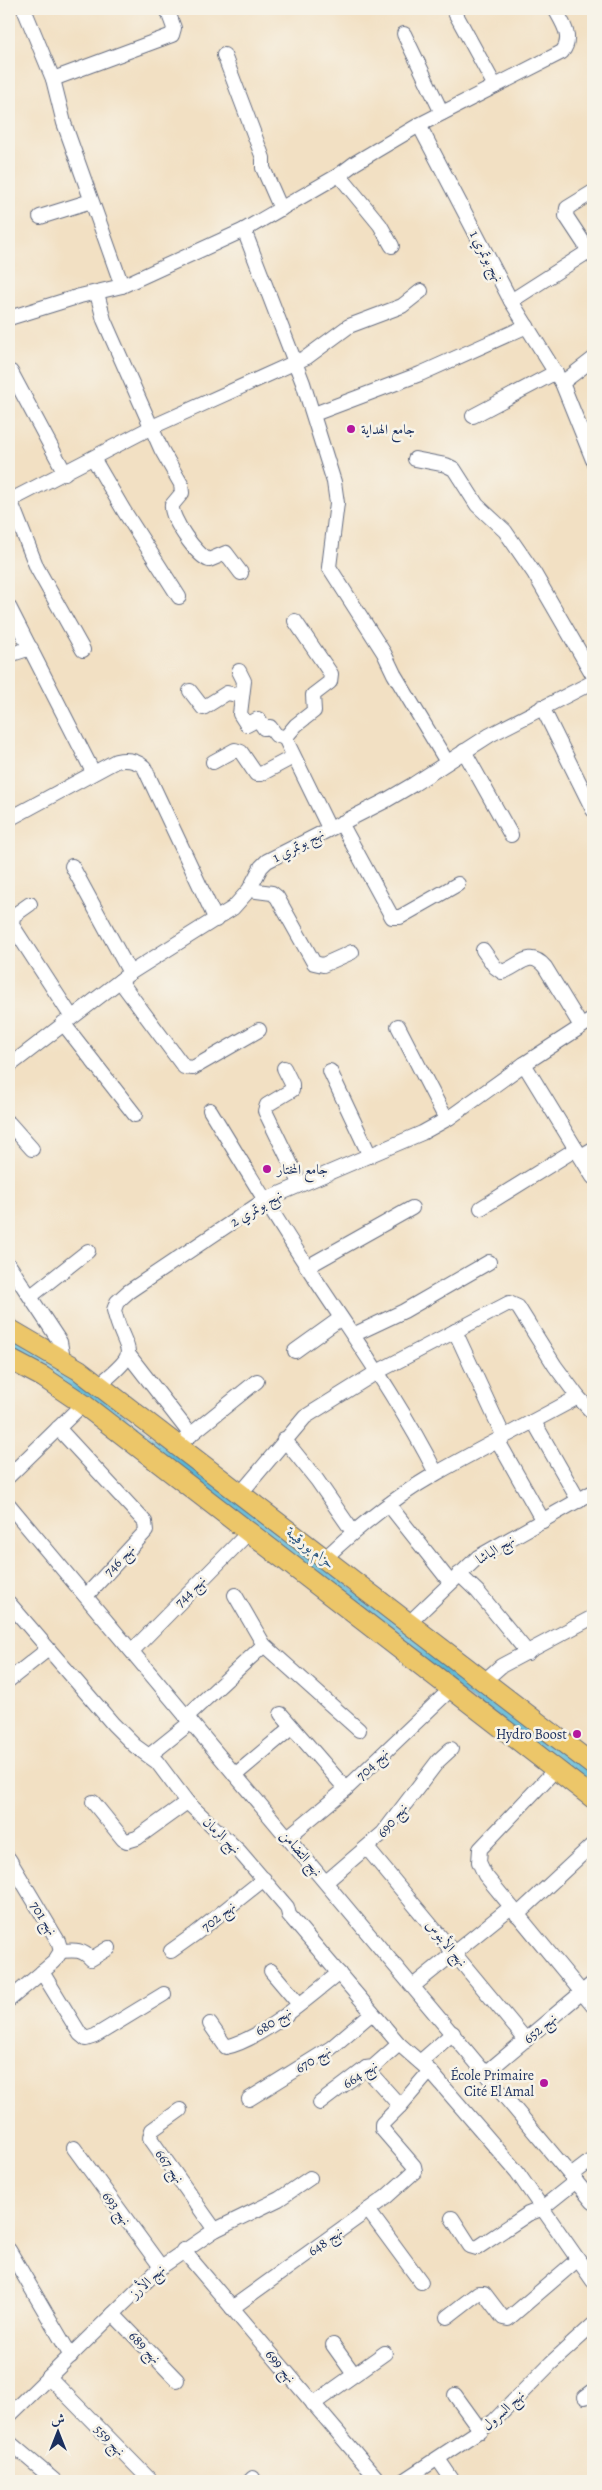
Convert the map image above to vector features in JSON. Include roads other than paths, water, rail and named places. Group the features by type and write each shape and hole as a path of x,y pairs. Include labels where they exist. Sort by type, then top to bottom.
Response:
{"highway":[{"path":"9,1329 63,1358 99,1385 185,1440 241,1492 593,1765"},
{"path":"9,1359 43,1377 83,1404 593,1798"}],"street":[{"path":"24,9 53,79 64,123 122,286"},
{"path":"53,79 172,35 174,28 167,9"},
{"path":"453,9 495,86"},
{"path":"9,318 122,286 244,230 420,125 562,52 566,47 568,37 554,9"},
{"path":"404,34 442,113"},
{"path":"224,55 263,158 263,168 281,209"},
{"name":"نهج بوتمري 1","path":"420,125 511,301 559,378 593,460"},
{"path":"339,175 380,225 392,246"},
{"path":"511,301 591,254 566,216 567,208 593,192"},
{"path":"40,217 91,201"},
{"path":"244,230 314,414 334,482 337,503 329,567 384,653 394,674 447,762"},
{"path":"83,650 37,568 9,500 152,428 317,351 348,326 395,309 421,291"},
{"path":"97,293 104,320 161,449 181,484 182,493 171,508 178,523 200,555 209,560 226,553 241,573"},
{"path":"314,414 420,374 527,326"},
{"path":"474,416 559,378 593,360"},
{"path":"11,372 64,473"},
{"path":"94,458 124,511 180,597"},
{"path":"416,459 446,465 454,469 478,505 505,531 534,573 593,675"},
{"path":"9,606 93,772"},
{"path":"285,738 296,725 314,711 313,695 330,682 331,674 295,621"},
{"path":"9,655 31,648"},
{"path":"239,671 244,681 240,714 247,725 258,719 264,728 270,727 276,735 285,738 293,757 392,917 400,917 458,884"},
{"name":"نهج بوتمري 1","path":"9,1066 67,1019 125,977 233,908 249,890 262,867 268,861 414,784 490,735 593,682"},
{"path":"190,691 203,708 227,693 242,696"},
{"path":"542,707 593,810"},
{"path":"214,762 235,750 241,752 256,774 261,774 293,757"},
{"path":"464,751 511,834"},
{"path":"9,819 93,772 120,760 134,761 144,767 216,920"},
{"path":"72,866 125,977 184,1067 193,1068 259,1030"},
{"path":"249,890 272,893 277,897 314,963 323,965 352,952"},
{"path":"30,904 13,916 12,925 67,1019 135,1115"},
{"path":"483,950 495,967 502,972 529,957 542,963 581,1026"},
{"name":"نهج بوتمري 2","path":"128,1354 126,1339 114,1312 117,1302 128,1292 265,1200 300,1183 370,1156 446,1119 524,1064 593,1019"},
{"path":"398,1026 446,1119"},
{"path":"524,1064 593,1177"},
{"path":"284,1068 292,1084 292,1090 268,1105 265,1111 300,1183"},
{"path":"330,1071 370,1156"},
{"path":"210,1110 307,1267 353,1335 424,1449 436,1474"},
{"path":"9,1122 32,1150"},
{"path":"481,1208 579,1152 593,1148"},
{"path":"307,1267 412,1208"},
{"path":"31,1296 88,1251"},
{"path":"353,1335 404,1311 489,1262"},
{"path":"9,1265 60,1342 63,1358"},
{"path":"241,1492 284,1439 306,1417 376,1372 503,1305 514,1304 578,1397 593,1413"},
{"path":"295,1352 341,1318"},
{"path":"454,1331 501,1439 543,1521"},
{"path":"99,1385 125,1362 128,1354"},
{"path":"128,1354 185,1440 257,1381"},
{"path":"325,1558 353,1532 389,1505 436,1474 578,1397"},
{"path":"9,1476 83,1404"},
{"path":"534,1422 579,1501"},
{"name":"نهج 746","path":"58,1428 145,1522 146,1531 86,1596"},
{"path":"284,1439 317,1480 353,1532"},
{"name":"نهج الباشا","path":"409,1622 454,1578 498,1544 593,1492"},
{"name":"نهج التضامن","path":"9,1504 235,1775 487,2072 593,2202"},
{"path":"389,1505 454,1578 478,1592 528,1653"},
{"name":"نهج 744","path":"132,1651 249,1532"},
{"path":"235,1595 264,1645 359,1730"},
{"name":"نهج الرمان","path":"9,1604 113,1724 135,1746 150,1755 187,1802 239,1851 287,1907 289,1914 372,2013 399,2044 425,2066 517,2172 593,2281"},
{"path":"484,1681 501,1666 593,1617"},
{"path":"150,1755 264,1645"},
{"path":"9,1680 47,1650"},
{"name":"نهج 704","path":"288,1837 346,1789 452,1688"},
{"path":"281,1714 291,1728 346,1789"},
{"path":"235,1775 291,1728"},
{"name":"نهج 690","path":"326,1882 383,1833 438,1761 451,1749"},
{"path":"556,1769 480,1849 478,1862 481,1869 514,1911 593,2006"},
{"path":"93,1802 123,1839 127,1841 137,1838 187,1802"},
{"path":"413,1986 455,1952 514,1911 593,1844"},
{"name":"نهج الأبنوس","path":"367,1848 526,2040"},
{"name":"نهج 701","path":"9,1859 58,1941 61,1952"},
{"name":"نهج 702","path":"171,1950 196,1934 264,1879"},
{"path":"9,2000 59,1957 61,1952 76,1949 84,1952 91,1960 109,1948"},
{"path":"271,1971 299,2004"},
{"path":"42,1972 80,2034 86,2039 95,2036 164,1994"},
{"name":"نهج 680","path":"210,2024 226,2047 243,2041 299,2004 339,1973"},
{"name":"نهج 652","path":"487,2072 593,1983"},
{"name":"نهج 670","path":"249,2099 331,2048 372,2013"},
{"path":"366,2068 400,2106 425,2066 453,2033"},
{"name":"نهج 664","path":"320,2103 366,2068 374,2067 399,2044"},
{"name":"نهج 648","path":"232,2308 368,2210 415,2171 414,2166 382,2129 382,2124 400,2106"},
{"name":"نهج 667","path":"180,2110 152,2130 150,2138 215,2230"},
{"name":"نهج 693","path":"74,2148 161,2267"},
{"path":"452,2218 470,2246 477,2248 528,2214 542,2208 593,2158"},
{"name":"نهج الأرز","path":"9,2416 161,2267 183,2250 215,2230 279,2199 310,2178"},
{"path":"368,2210 421,2282"},
{"name":"نهج 699","path":"183,2250 378,2481"},
{"path":"9,2252 70,2356"},
{"path":"447,2317 478,2293 484,2293 503,2318 508,2319 577,2260"},
{"name":"نهج 689","path":"113,2314 177,2380"},
{"name":"نهج السرول","path":"403,2481 494,2421 551,2363 593,2325"},
{"path":"333,2344 353,2374"},
{"path":"313,2404 385,2353"},
{"name":"نهج 559","path":"49,2377 151,2481"},
{"path":"455,2395 481,2431"},
{"path":"9,2442 55,2481"},
{"path":"438,2459 453,2481"}],"water":[{"path":"9,1335 48,1355 593,1772 593,1791 9,1353"}],"place":[{"name":"جامع الهداية","path":"351,429"},
{"name":"جامع المختار","path":"267,1169"},
{"name":"Hydro Boost","path":"577,1734"},
{"name":"École Primaire Cité El Amal","path":"544,2083"}],"water label":[{"name":"حزام بورقيبة","path":"311,1548"}]}
